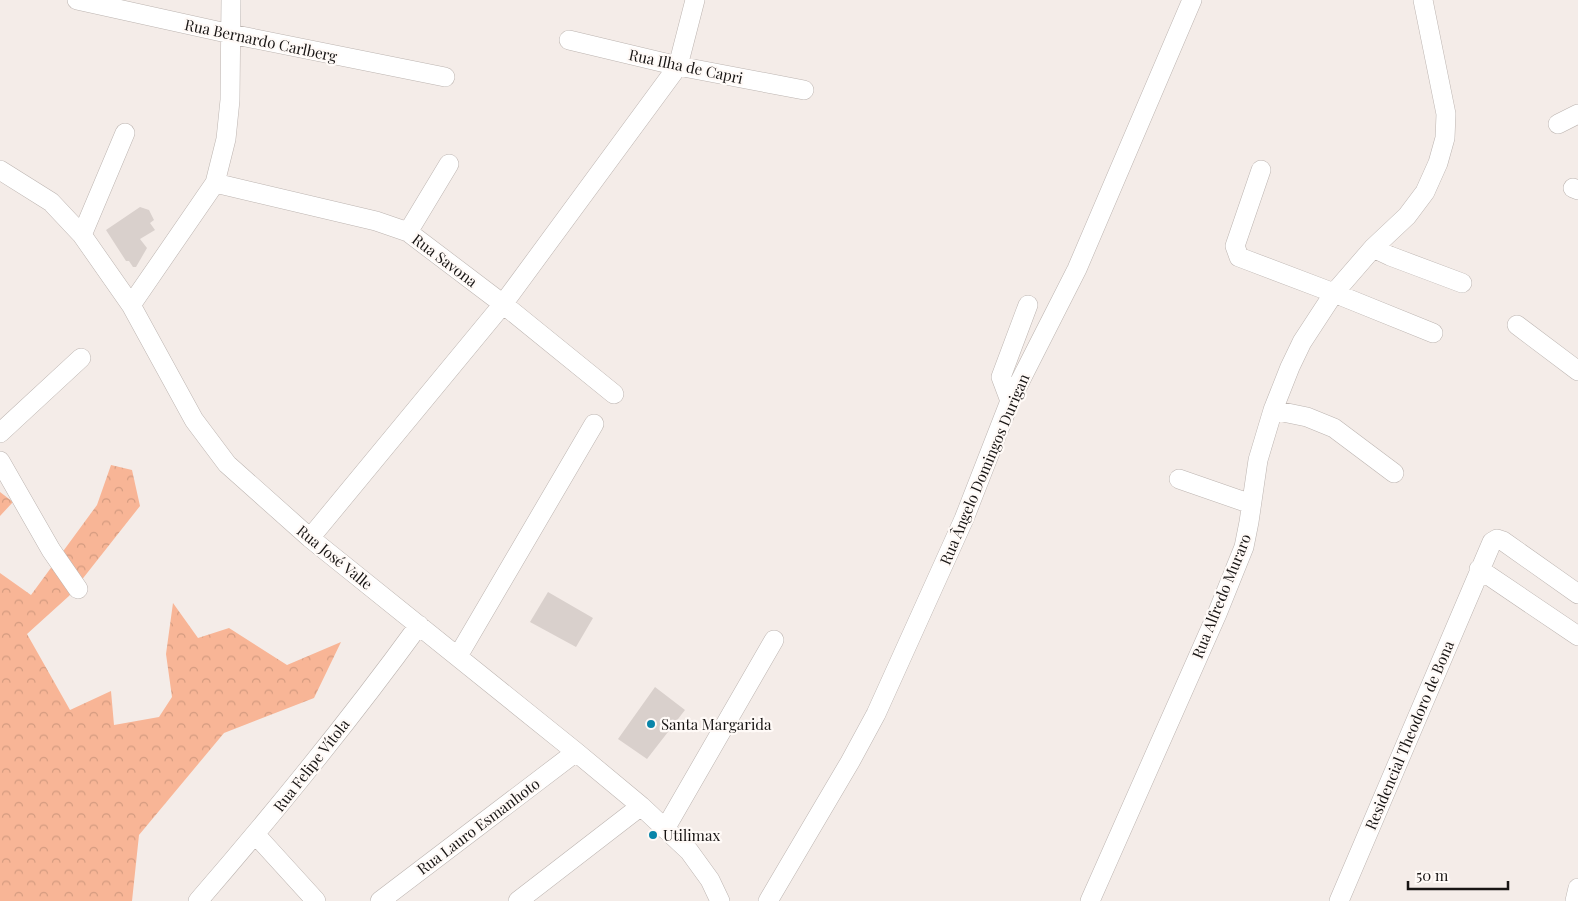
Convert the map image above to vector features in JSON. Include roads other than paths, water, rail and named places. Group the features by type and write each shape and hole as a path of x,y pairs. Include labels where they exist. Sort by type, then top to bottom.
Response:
{"street":[{"name":"Rua Bernardo Carlberg","path":"77,0 231,34 445,77"},
{"path":"131,305 215,183 226,139 230,100 231,0"},
{"path":"310,538 503,304 678,66 695,0"},
{"name":"Rua Ângelo Domingos Durigan","path":"768,901 876,714 964,519 1010,401 1077,269 1192,0"},
{"name":"Rua Alfredo Muraro","path":"1090,901 1217,614 1244,547 1258,460 1273,410 1290,367 1302,342 1334,293 1373,248 1407,216 1425,192 1438,163 1445,138 1446,114 1423,0"},
{"name":"Rua Ilha de Capri","path":"569,40 678,66 804,90"},
{"path":"1558,124 1578,114"},
{"path":"82,235 125,133"},
{"path":"408,232 449,164"},
{"name":"Rua José Valle","path":"0,170 52,202 82,235 131,305 194,420 227,464 310,538 641,806 689,851 710,880 720,901"},
{"path":"1261,170 1235,246 1239,257 1433,333"},
{"name":"Rua Savona","path":"215,183 376,221 408,232 503,304 614,394"},
{"path":"1373,248 1462,282"},
{"path":"1010,401 1001,377 1028,305"},
{"path":"1517,325 1578,371"},
{"path":"0,433 81,358"},
{"path":"1273,410 1308,417 1334,428 1394,473"},
{"path":"458,656 594,424"},
{"path":"0,461 51,550 78,589"},
{"path":"1179,479 1251,504"},
{"name":"Residencial Theodoro de Bona","path":"1339,901 1492,542 1498,539 1503,541 1578,594"},
{"path":"1479,569 1578,636"},
{"name":"Rua Felipe Vítola","path":"198,901 255,834 388,668 419,625"},
{"path":"665,829 774,640"},
{"name":"Rua Lauro Esmanhoto","path":"380,901 576,752"},
{"path":"518,901 641,806"},
{"path":"255,834 316,901"},
{"path":"1575,901 1578,888"}],"place":[{"name":"Santa Margarida","path":"651,724"},
{"name":"Utilimax","path":"653,835"}]}
